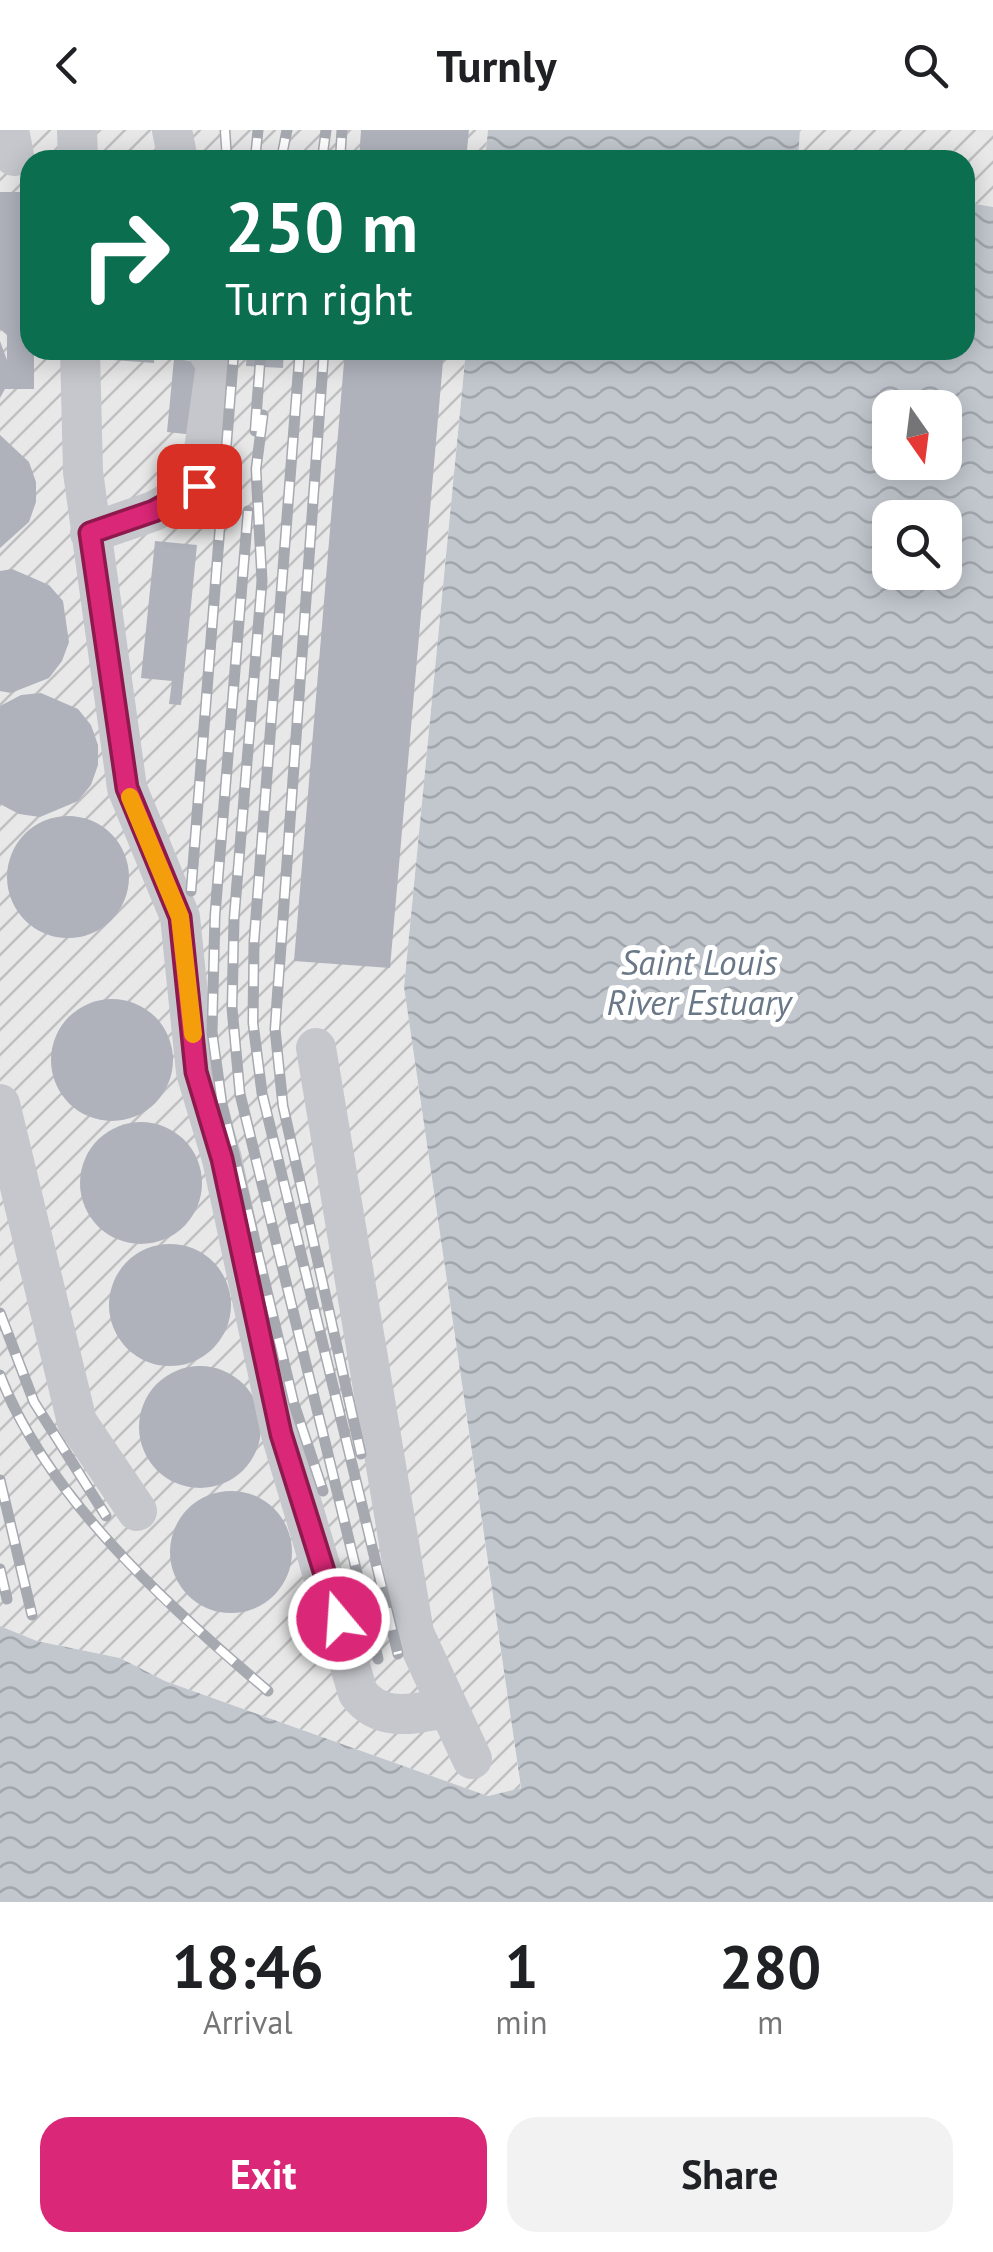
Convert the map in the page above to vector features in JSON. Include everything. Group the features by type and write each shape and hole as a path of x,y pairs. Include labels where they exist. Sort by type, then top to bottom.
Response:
{"lane":[{"path":"80,360 83,472 127,788 180,917 196,1072 222,1159 281,1434 339,1619 354,1686 365,1703 388,1714 446,1708"},
{"path":"90,533 154,511 199,486 210,429 213,360"},
{"path":"316,1048 410,1612 418,1645 472,1759"},
{"path":"0,1104 76,1422 137,1511"}],"shaded area":[{"path":"0,130 488,130 486,150 20,150 20,360 465,360 404,987 521,1789 488,1796 165,1681 120,1658 37,1641 0,1626"},
{"path":"800,130 993,130 993,207 975,204 975,150 799,150"}],"water":[{"path":"488,130 800,130 799,150 486,150"},
{"name":"Saint Louis River Estuary","path":"975,204 993,207 993,1902 0,1902 0,1626 37,1641 120,1658 165,1681 488,1796 521,1788 404,987 465,360 975,360"}],"building":[{"path":"361,130 469,130 467,150 360,150"},
{"path":"0,192 20,192 20,360 34,360 34,389 5,389 0,398 0,341 7,360 7,335 0,329"},
{"path":"174,360 202,362 195,435 167,432"},
{"path":"246,360 283,360 283,368 246,366"},
{"path":"344,360 443,360 390,968 294,961"},
{"path":"0,435 29,462 36,482 36,502 29,522 0,548"},
{"path":"155,541 197,545 181,705 169,704 172,681 141,678"},
{"path":"12,569 49,585 63,601 69,642 62,661 49,678 11,693 0,691 0,571"},
{"path":"41,693 78,709 91,725 98,745 98,765 91,785 78,801 40,817 19,814 0,804 0,706 21,695"},
{"path":"68,816 91,820 111,834 125,854 129,877 125,900 111,920 91,934 68,938 45,934 25,920 11,900 7,877 11,854 25,834 45,820"},
{"path":"112,999 135,1003 155,1017 169,1037 173,1060 169,1083 155,1103 135,1117 112,1121 89,1117 69,1103 55,1083 51,1060 55,1037 69,1017 89,1003"},
{"path":"141,1122 164,1126 184,1140 198,1160 202,1183 198,1206 184,1226 164,1240 141,1244 118,1240 98,1226 84,1206 80,1183 84,1160 98,1140 118,1126"},
{"path":"170,1244 193,1248 213,1262 227,1282 231,1305 227,1328 213,1348 193,1362 170,1366 147,1362 127,1348 113,1328 109,1305 113,1282 127,1262 147,1248"},
{"path":"200,1366 223,1370 243,1384 257,1404 261,1427 257,1450 243,1470 223,1484 200,1488 177,1484 157,1470 143,1450 139,1427 143,1404 157,1384 177,1370"},
{"path":"231,1491 254,1495 274,1509 288,1529 292,1552 288,1575 274,1595 254,1609 231,1613 208,1609 188,1595 174,1575 170,1552 174,1529 188,1509 208,1495"}],"railway":[{"path":"225,130 226,150"},
{"path":"256,150 258,130"},
{"path":"283,150 287,130"},
{"path":"323,150 326,130"},
{"path":"341,150 342,130"},
{"path":"191,891 233,360"},
{"path":"255,431 260,360"},
{"path":"299,360 254,942 253,1023 262,1093 398,1654"},
{"path":"323,360 275,1029 283,1106 361,1454"},
{"path":"263,415 256,469 262,581 234,919 232,1008 240,1094 378,1659"},
{"path":"248,511 215,915 212,1032 222,1104 294,1404 323,1491"},
{"path":"0,1313 34,1402 106,1516"},
{"path":"0,1375 21,1420 79,1507 152,1587 268,1691"},
{"path":"0,1480 32,1615"},
{"path":"0,1569 7,1599"}],"slow traffic":[{"path":"130,797 180,917 193,1034"}],"route":[{"path":"199,486 154,511 90,533 127,788 180,917 196,1072 222,1159 281,1434 339,1619"}]}
